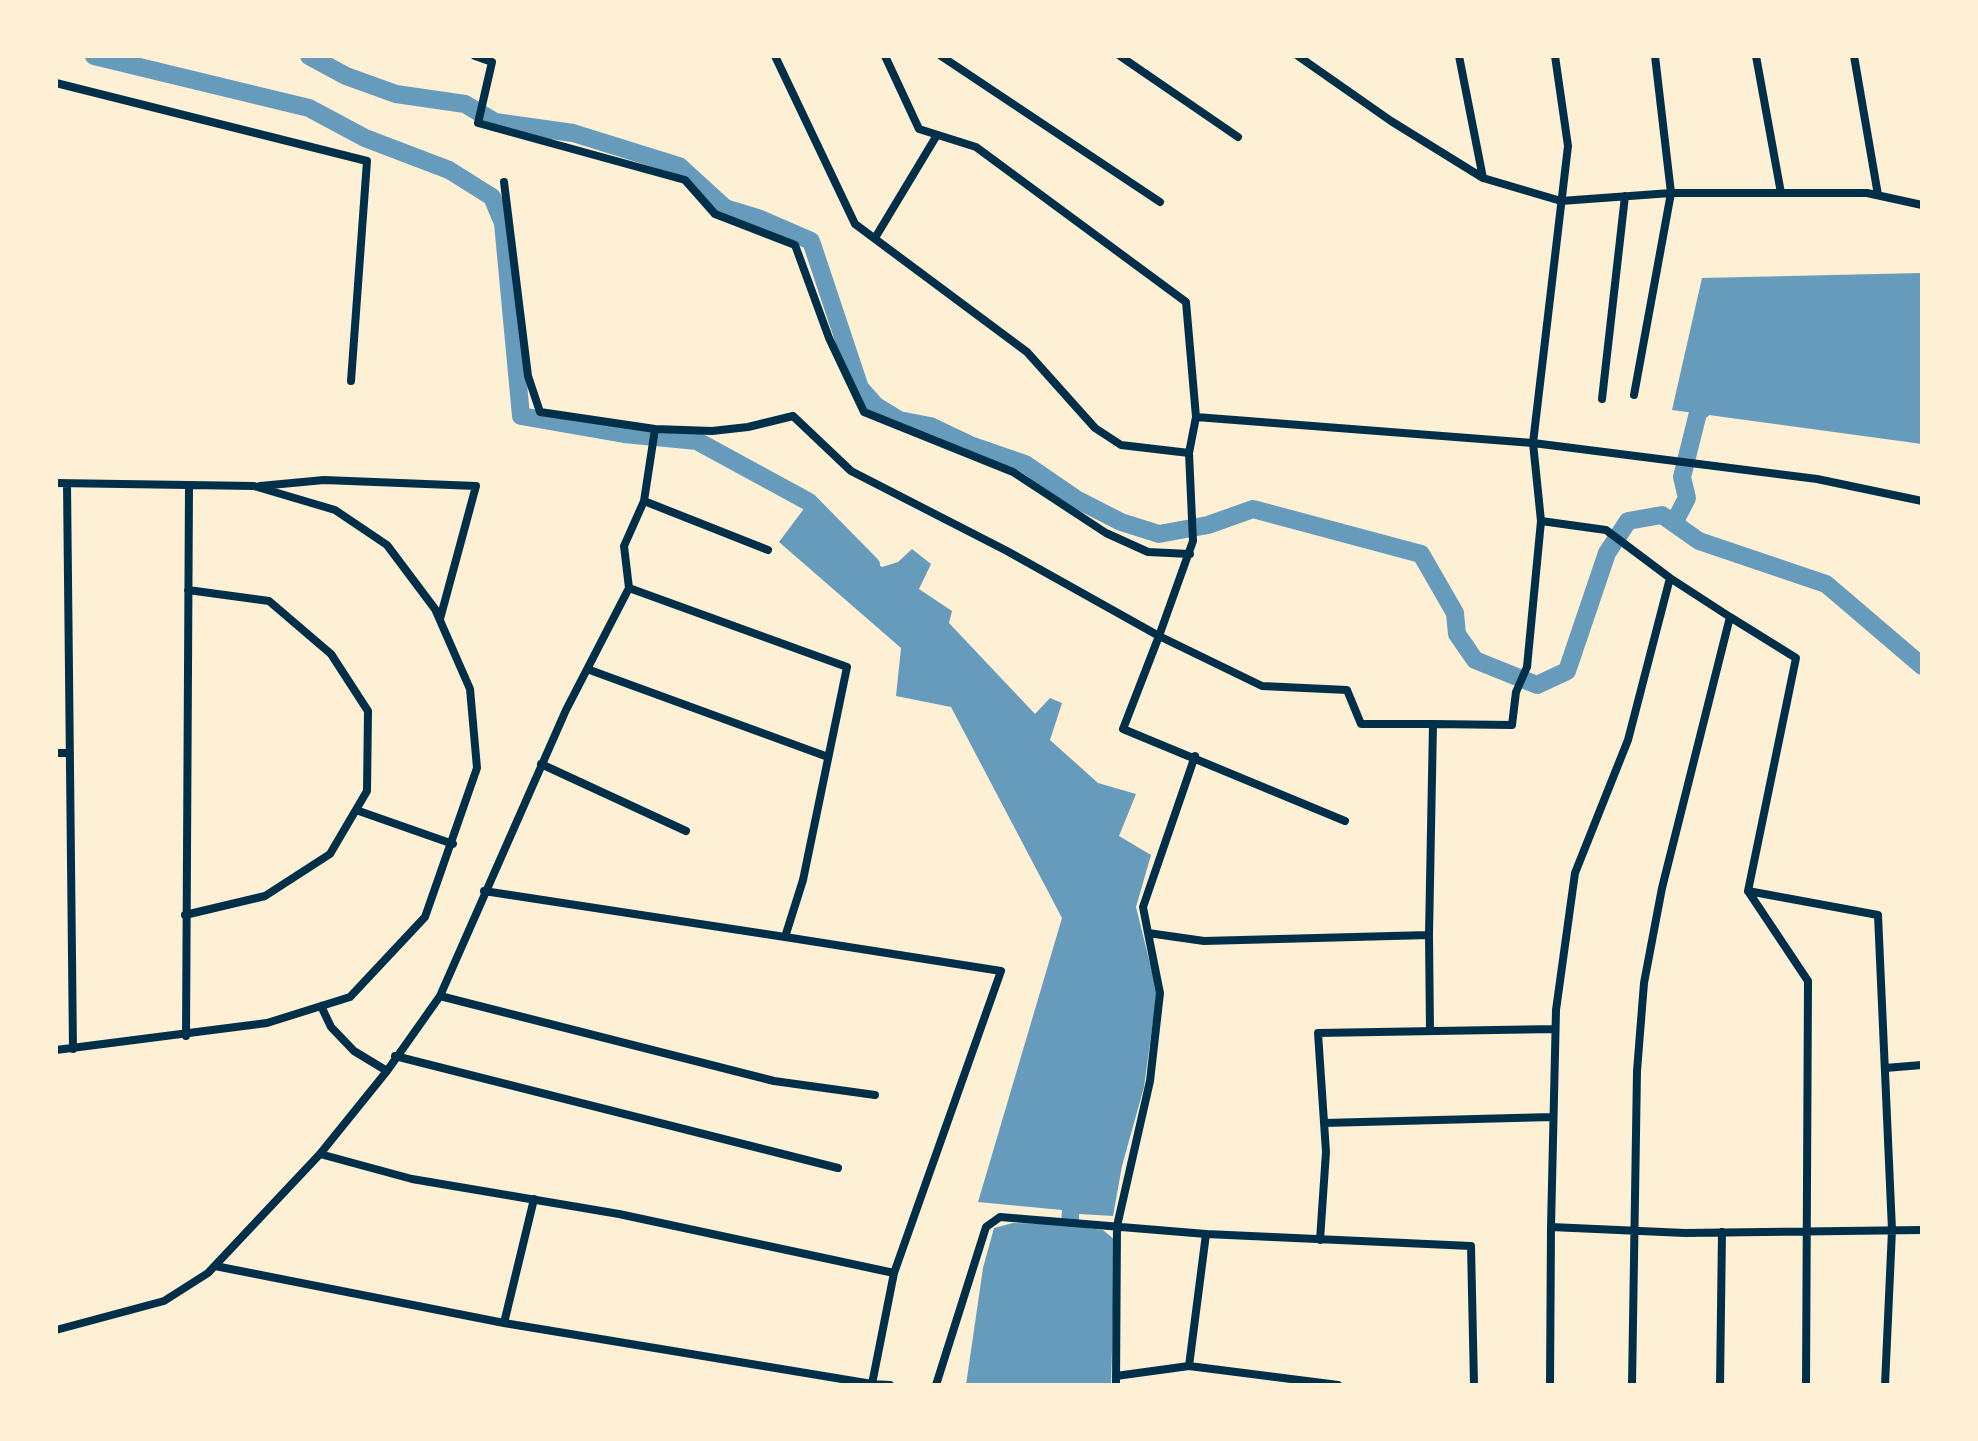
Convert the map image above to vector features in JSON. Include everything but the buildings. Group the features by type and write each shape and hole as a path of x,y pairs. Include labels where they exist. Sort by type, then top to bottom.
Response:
{"street":[{"path":"475,56 492,62 478,123 685,180 715,214 795,245 829,338 864,412 1013,472 1106,533 1148,552 1190,554"},
{"path":"775,56 855,224 1027,352 1095,428 1121,445 1189,453"},
{"path":"885,56 919,129 976,147 1186,302 1196,417 1189,453 1193,541 1123,729 1195,756 1345,821"},
{"path":"941,56 1160,202"},
{"path":"1120,56 1238,137"},
{"path":"1298,56 1391,121 1483,178 1561,201 1671,193 1781,193 1878,195 1922,205"},
{"path":"1459,56 1483,178"},
{"path":"504,182 528,376 540,412 654,435 748,427 793,416 851,471 1007,551 1159,636 1262,686 1347,690 1361,724 1512,725 1516,692 1527,667 1541,521 1533,443 1568,146 1555,56"},
{"path":"1634,395 1671,193 1655,56"},
{"path":"1756,56 1781,193"},
{"path":"1854,56 1878,195"},
{"path":"56,83 367,161 351,381"},
{"path":"875,238 937,135"},
{"path":"1602,399 1625,196"},
{"path":"1196,417 1533,443 1817,479 1922,501"},
{"path":"56,1330 164,1301 215,1266 320,1154 387,1071 440,996 541,764 629,588 624,546 644,501 654,435"},
{"path":"56,483 254,486 324,480 476,486 440,620"},
{"path":"67,484 73,1049"},
{"path":"186,1036 189,485"},
{"path":"56,1050 186,1036 267,1023 350,997 425,917 453,844 477,768 470,689 440,620 387,545 335,510 254,486"},
{"path":"644,501 768,550"},
{"path":"1541,521 1606,530 1670,578 1796,658 1748,891 1808,981 1806,1385"},
{"path":"1550,1385 1555,1029 1575,873 1628,740 1670,578"},
{"path":"629,588 847,667 803,880 785,937"},
{"path":"185,915 265,896 330,854 367,791 368,711 331,654 269,601 188,590"},
{"path":"1632,1385 1634,1230 1644,983 1662,888 1730,617"},
{"path":"587,669 828,757"},
{"path":"1430,1031 1433,724"},
{"path":"56,753 70,753"},
{"path":"1195,756 1143,907 1160,993 1150,1081 1113,1226 1116,1381 1189,1366 1338,1385"},
{"path":"541,764 686,831"},
{"path":"356,810 453,844"},
{"path":"484,891 1001,971 894,1273 872,1384"},
{"path":"1748,891 1878,915 1892,1230 1885,1385"},
{"path":"1148,933 1204,941 1429,935"},
{"path":"440,996 774,1081 875,1095"},
{"path":"321,1006 331,1027 354,1051 387,1071"},
{"path":"1320,1240 1326,1152 1318,1033 1555,1029"},
{"path":"395,1056 838,1168"},
{"path":"1885,1068 1922,1065"},
{"path":"1324,1123 1552,1117"},
{"path":"320,1154 412,1179 619,1214 894,1273"},
{"path":"504,1323 534,1199"},
{"path":"936,1385 986,1227 1000,1217 1206,1234 1471,1246 1474,1385"},
{"path":"1551,1227 1722,1232 1922,1230"},
{"path":"1720,1385 1722,1232"},
{"path":"1189,1366 1206,1234"},
{"path":"215,1266 504,1323 890,1385"}],"water":[{"path":"1922,273 1922,444 1672,410 1702,278"},
{"path":"809,502 855,549 882,567 898,562 912,549 931,564 919,589 952,611 949,623 1035,714 1050,698 1062,703 1050,740 1098,783 1136,794 1119,836 1151,855 1136,907 1157,992 1144,1087 1122,1166 1113,1216 1079,1214 1079,1227 1103,1230 1115,1240 1111,1385 966,1385 983,1268 994,1228 1013,1223 1061,1224 1062,1210 978,1202 1062,918 951,707 896,696 901,648 779,542"}],"waterway":[{"path":"94,56 309,108 365,138 449,170 492,197 503,223 521,416 624,434 697,441 809,502 871,565"},
{"path":"309,56 346,76 396,94 465,104 495,122 573,133 679,166 725,208 758,218 811,241 860,388 876,406 899,420 930,426 970,445 1025,464 1076,499 1121,522 1159,534 1208,525 1253,509 1421,554 1455,613 1457,634 1475,660 1537,685 1567,671 1607,553 1628,521 1662,515 1699,541 1826,584 1922,666"},
{"path":"1674,523 1687,498 1682,477 1698,413 1714,399"}]}
